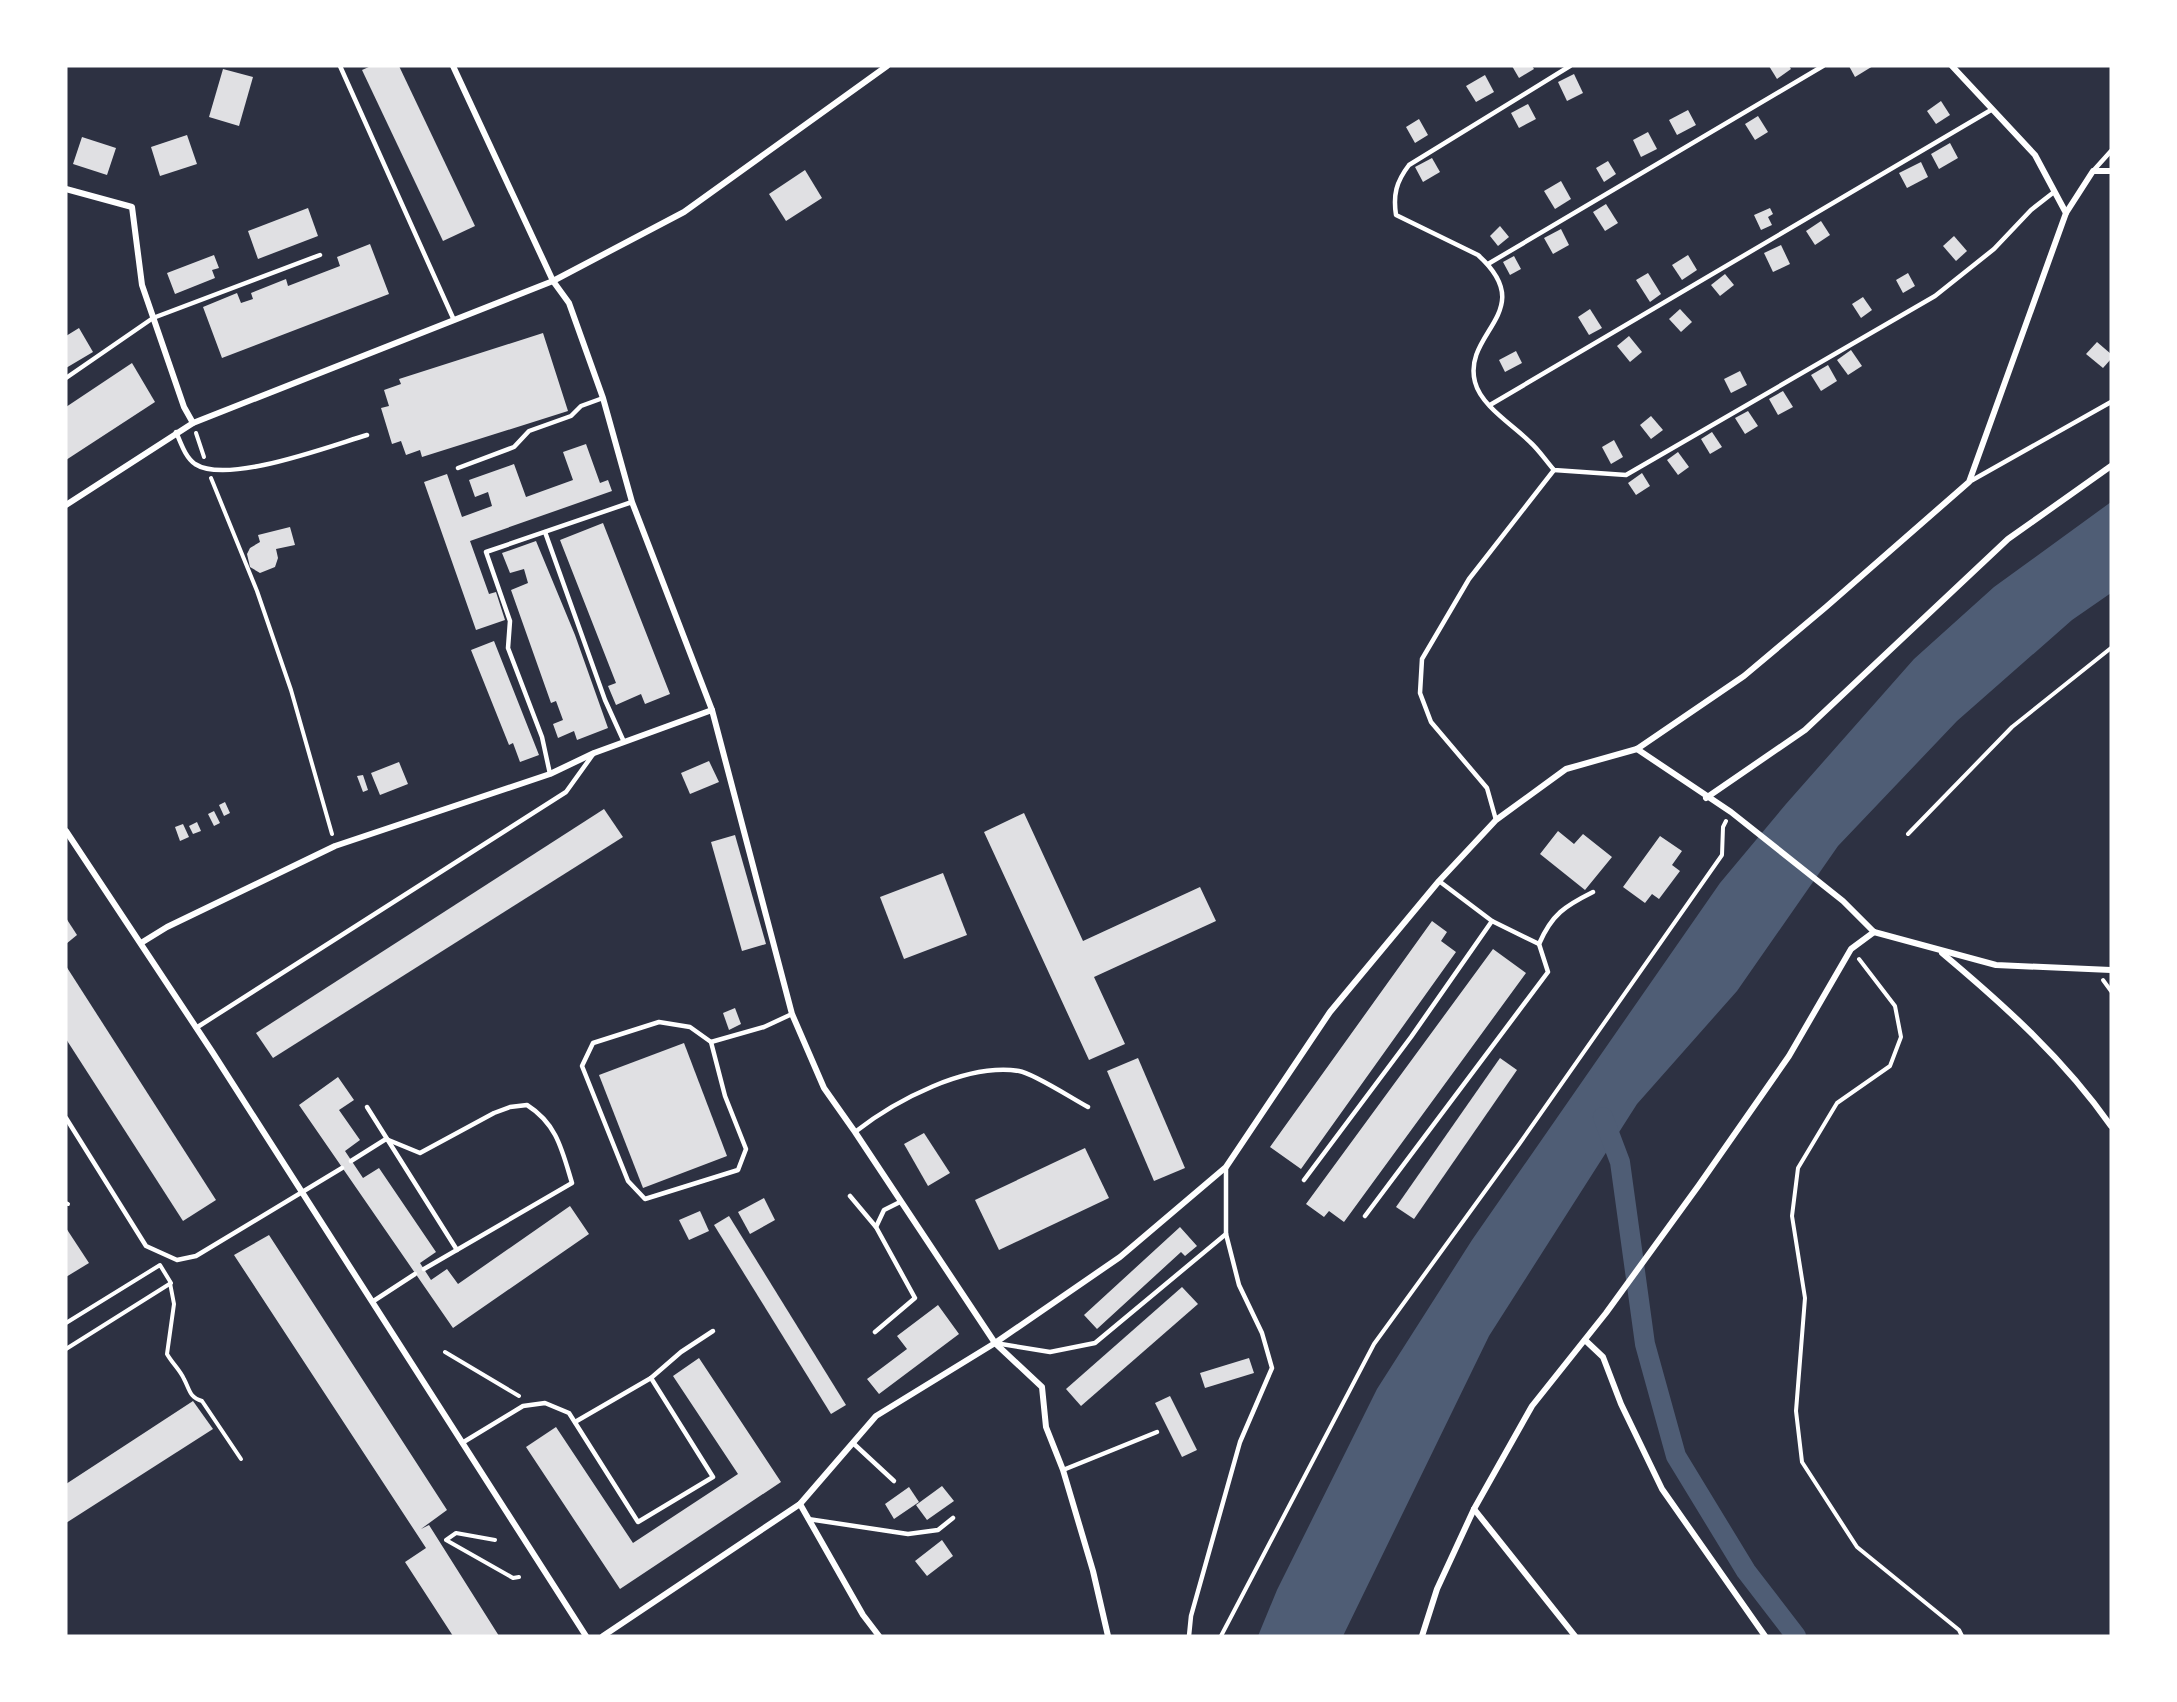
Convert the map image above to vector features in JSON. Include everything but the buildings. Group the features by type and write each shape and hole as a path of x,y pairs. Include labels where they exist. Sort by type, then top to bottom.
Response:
{"street":[{"path":"453,66 553,281 570,303 603,398 632,502 712,710 792,1014 824,1088 900,1203 994,1342 1042,1387 1046,1427 1063,1470 1093,1571 1108,1636"},
{"path":"66,505 193,423 453,318 553,281 684,212 887,66"},
{"path":"1952,66 2035,155 2066,213"},
{"path":"603,1636 800,1504 876,1416 994,1342 1120,1257 1226,1167 1330,1012 1439,881 1496,820 1566,769 1637,749 1743,676 1969,482 2066,213 2093,171 2111,171"},
{"path":"66,189 132,207 142,285 184,407 193,423"},
{"path":"1706,798 1805,730 2007,539 2111,466"},
{"path":"141,943 167,927 335,846 550,774 594,753 712,710"},
{"path":"1637,749 1706,798 1731,812 1843,901 1874,932 1996,965 2111,970"},
{"path":"66,831 196,1028 586,1636"},
{"path":"1422,1636 1437,1589 1474,1509 1532,1406 1586,1340 1699,1185 1789,1056 1851,949 1874,932"},
{"path":"1940,950 2015,1015 2091,1097 2111,1126"},
{"path":"1586,1340 1603,1357 1621,1404 1662,1489 1766,1636"},
{"path":"800,1504 863,1615 879,1636"},
{"path":"1474,1509 1575,1636"}],"lane":[{"path":"340,66 453,318"},
{"path":"1570,66 1409,165 1399,178 1394,197 1396,215 1478,255 1488,264 1501,289 1503,306 1473,361 1475,384 1490,405 1532,444 1554,470 1626,475 1935,296 1994,249 2031,210 2054,192"},
{"path":"1488,264 1823,66"},
{"path":"1490,405 1991,110"},
{"path":"2093,171 2111,151"},
{"path":"66,378 153,318 320,255"},
{"path":"458,468 514,447 529,431 571,416 581,405 603,398"},
{"path":"1969,482 2111,402"},
{"path":"176,432 187,457 195,464 207,469 250,470 367,435"},
{"path":"1496,820 1487,788 1431,722 1420,693 1422,659 1469,579 1554,470"},
{"path":"550,774 542,737 508,648 510,621 486,552 632,502"},
{"path":"545,532 602,690 624,742"},
{"path":"196,1028 567,792 594,753"},
{"path":"1439,881 1492,921 1539,944"},
{"path":"1365,1216 1548,972 1539,944 1546,928 1565,906 1593,892"},
{"path":"1304,1180 1412,1037 1492,921"},
{"path":"711,1042 764,1027 792,1014"},
{"path":"658,1022 690,1027 711,1042 725,1096 746,1149 738,1170 645,1199 628,1181 582,1066 593,1043 658,1022"},
{"path":"855,1132 882,1111 963,1074 1020,1071 1088,1107"},
{"path":"386,1139 420,1153 510,1107 527,1105 546,1119 560,1144 572,1183 424,1269"},
{"path":"367,1107 457,1250"},
{"path":"66,1118 146,1246 177,1260 196,1256 342,1168"},
{"path":"351,1161 386,1139"},
{"path":"1190,1636 1191,1616 1240,1442 1272,1368 1262,1333 1239,1285 1226,1234 1226,1167"},
{"path":"850,1196 876,1227 915,1298 875,1332"},
{"path":"876,1227 884,1210 900,1203"},
{"path":"994,1342 1050,1352 1095,1342 1226,1234"},
{"path":"372,1302 415,1274"},
{"path":"574,1422 651,1378 681,1352 713,1331"},
{"path":"462,1443 523,1407 545,1403 569,1413 638,1522 713,1477 651,1378"},
{"path":"1063,1470 1157,1432"},
{"path":"853,1443 894,1481"},
{"path":"808,1519 908,1533 938,1530 953,1518"}],"path":[{"path":"193,423 207,469 257,591 291,690 335,846"},
{"path":"1908,834 2012,727 2111,648"},
{"path":"1221,1636 1374,1344 1520,1143 1722,855 1723,827 1731,812"},
{"path":"1851,949 1895,1006 1901,1037 1890,1066 1837,1103 1798,1168 1792,1216 1805,1298 1796,1411 1802,1462 1857,1546 1959,1630 1962,1636"},
{"path":"66,1323 160,1265 170,1283 174,1304 167,1354 184,1379 187,1390 194,1398 202,1401 241,1459"},
{"path":"66,1349 170,1283"},
{"path":"445,1352 534,1405"},
{"path":"495,1540 456,1533 446,1540 513,1578 519,1577"}],"water":[{"path":"2111,502 2111,593 2072,620 1957,721 1838,846 1737,991 1637,1104 1489,1336 1343,1636 1258,1636 1277,1590 1377,1389 1472,1240 1720,883 1786,804 1914,659 1994,587"}],"waterway":[{"path":"1603,1117 1620,1162 1645,1344 1676,1456 1746,1571 1796,1636"}]}
